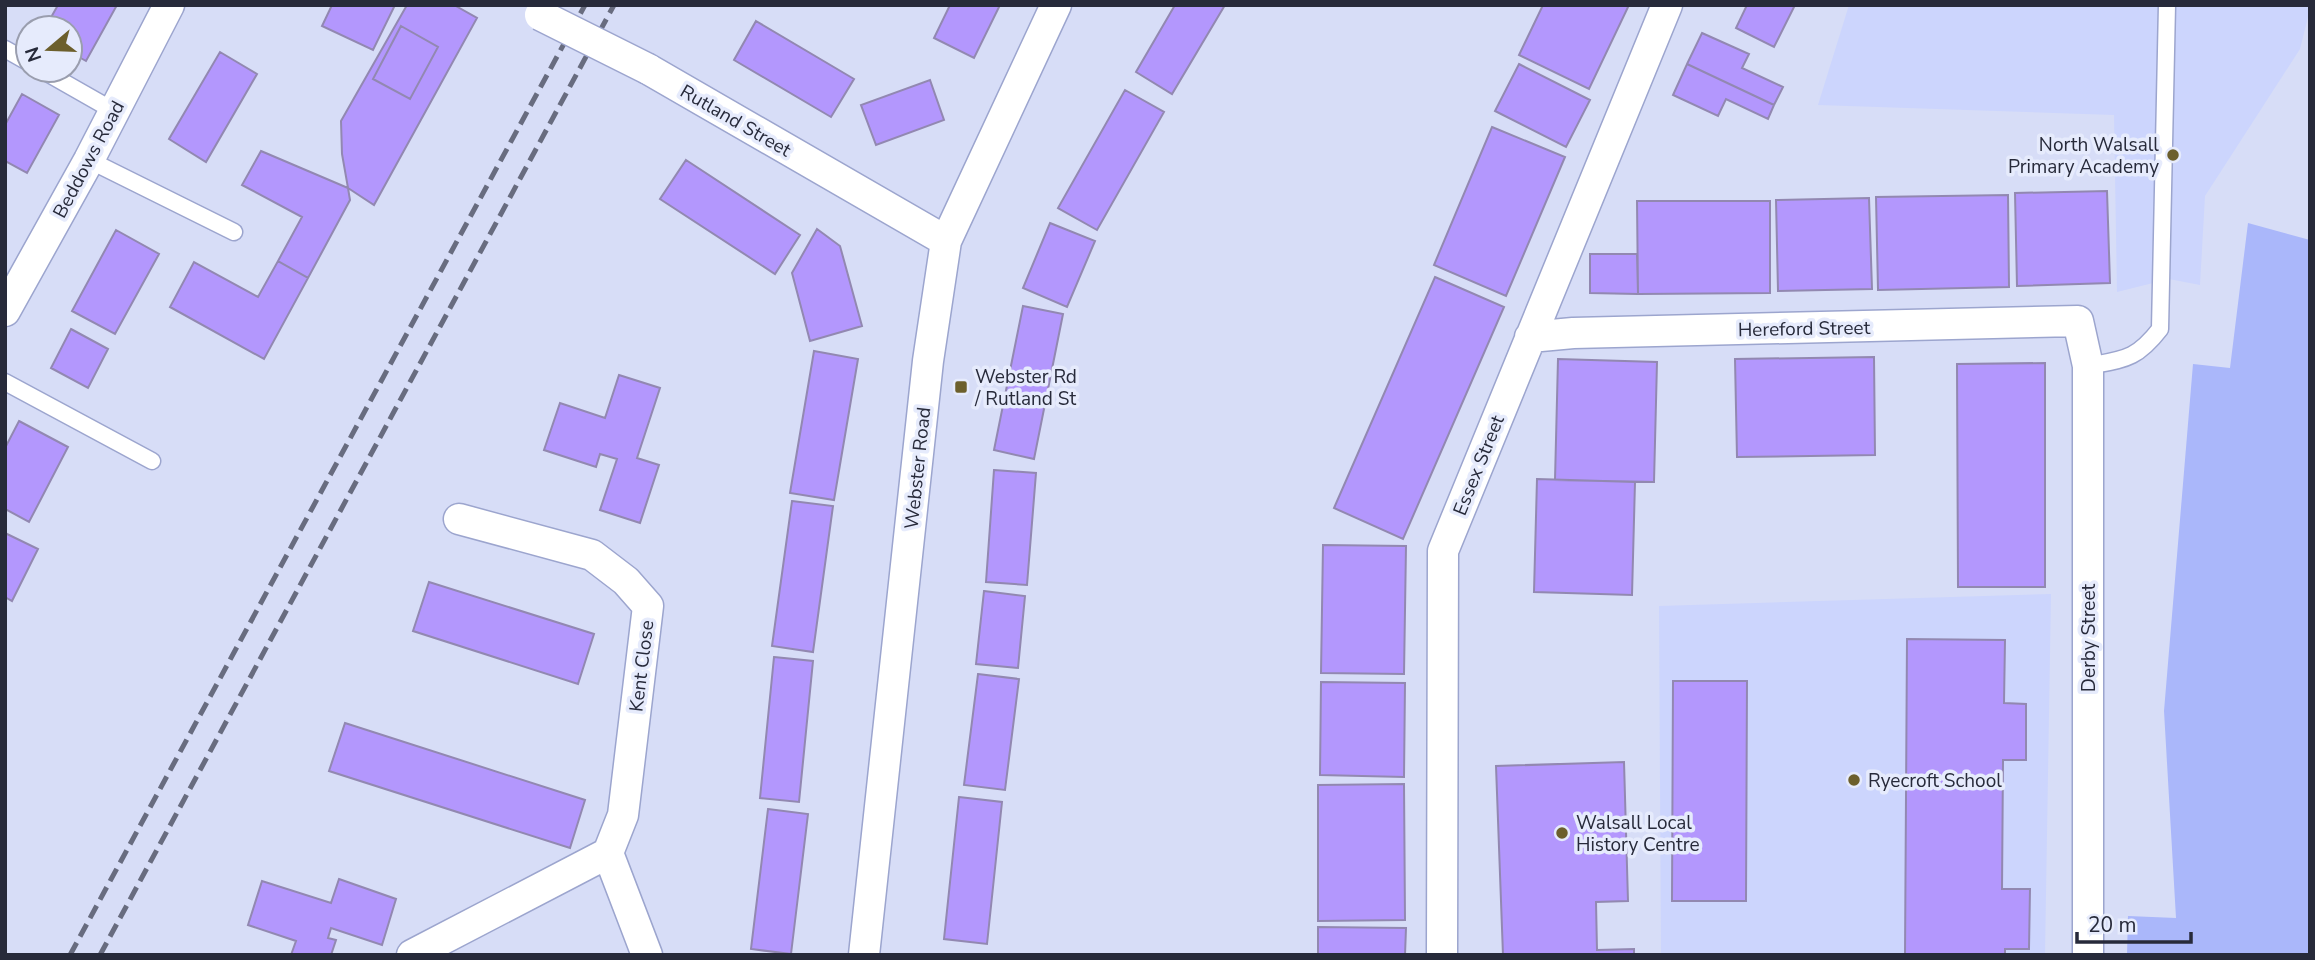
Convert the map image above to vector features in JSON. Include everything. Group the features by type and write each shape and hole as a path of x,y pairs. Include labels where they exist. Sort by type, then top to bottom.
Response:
{"street":[{"name":"Beddows Road","path":"5,311 89,160 169,5"},
{"name":"Webster Road","path":"864,955 928,361 946,241 1056,5"},
{"name":"Essex Street","path":"1442,955 1443,551 1667,5"},
{"name":"Rutland Street","path":"531,10 648,69 946,241"},
{"name":"Hereford Street","path":"1530,337 1573,333 2078,321"},
{"name":"Derby Street","path":"2078,321 2088,366 2088,955"},
{"name":"Kent Close","path":"459,519 593,555 626,580 648,606 623,815 608,853"},
{"path":"412,955 608,853 647,955"}],"lane":[{"path":"2088,366 2125,359 2146,347 2160,329 2167,5"},
{"path":"67,84 114,111"},
{"path":"89,160 234,232"},
{"path":"5,382 152,461"}],"shaded area":[{"name":"North Walsall Primary Academy","path":"1849,5 2310,5 2310,9 2300,49 2205,196 2200,285 2169,279 2117,292 2114,115 1818,105"},
{"path":"2248,223 2310,240 2310,955 2127,955 2128,916 2176,918 2164,711 2193,364 2230,368"},
{"name":"Ryecroft School","path":"2051,594 2045,955 1661,955 1659,606"}],"building":[{"path":"58,5 117,5 86,61 84,14 53,14"},
{"path":"332,5 395,5 373,50 322,26"},
{"path":"407,5 454,5 477,18 374,205 348,188 342,154 341,121"},
{"path":"950,5 1000,5 974,58 934,38"},
{"path":"1175,5 1225,5 1172,94 1136,72"},
{"path":"1543,5 1629,5 1589,89 1519,55"},
{"path":"1747,5 1795,5 1774,47 1736,28"},
{"path":"756,21 854,79 831,117 734,60"},
{"path":"401,26 438,47 410,99 373,79"},
{"path":"1702,33 1749,54 1742,68 1783,87 1774,105 1687,64"},
{"path":"220,52 257,74 206,162 169,139"},
{"path":"1519,64 1590,100 1566,147 1495,111"},
{"path":"1687,64 1774,105 1768,119 1726,99 1718,116 1673,95"},
{"path":"930,80 944,120 876,145 861,105"},
{"path":"1125,90 1164,112 1097,230 1058,208"},
{"path":"22,94 59,115 27,173 5,161 5,125"},
{"path":"1492,127 1565,157 1506,296 1434,265"},
{"path":"261,151 348,188 350,200 308,278 278,261 302,217 242,185"},
{"path":"686,160 800,235 775,274 660,199"},
{"path":"2107,191 2110,283 2017,286 2015,193"},
{"path":"2008,195 2009,287 1878,290 1876,197"},
{"path":"1869,198 1872,289 1778,291 1776,200"},
{"path":"1637,201 1770,201 1770,293 1638,294"},
{"path":"1050,223 1095,241 1067,307 1023,288"},
{"path":"817,229 840,246 862,326 810,341 792,273"},
{"path":"116,230 159,254 115,334 72,311"},
{"path":"1590,254 1637,254 1638,294 1590,293"},
{"path":"278,261 308,278 264,359 170,307 194,262 258,297"},
{"path":"1435,277 1504,307 1403,539 1334,508"},
{"path":"1023,306 1063,314 1034,459 994,450"},
{"path":"71,329 108,349 88,388 51,368"},
{"path":"814,351 858,359 834,500 790,493"},
{"path":"1874,357 1875,455 1737,457 1735,359"},
{"path":"1558,359 1657,362 1654,482 1555,480"},
{"path":"2045,363 2045,587 1958,587 1957,364"},
{"path":"619,375 660,388 637,458 659,465 640,523 600,510 617,459 600,454 596,467 544,450 560,403 605,418"},
{"path":"19,421 68,447 29,522 5,509 5,448"},
{"path":"994,470 1036,473 1027,585 986,582"},
{"path":"1537,479 1635,482 1632,595 1534,592"},
{"path":"792,501 833,506 813,652 772,646"},
{"path":"5,533 38,549 12,601 5,597"},
{"path":"1323,545 1406,546 1404,674 1321,673"},
{"path":"429,582 594,634 578,684 413,631"},
{"path":"984,591 1025,596 1018,668 976,664"},
{"path":"1907,639 2005,640 2004,703 2026,704 2026,760 2003,760 2002,889 2030,889 2029,949 2005,949 2005,955 1905,955"},
{"path":"774,657 813,661 799,802 760,798"},
{"path":"978,674 1019,679 1005,790 964,785"},
{"path":"1673,681 1747,681 1746,901 1672,901"},
{"path":"1321,682 1405,683 1404,777 1320,775"},
{"path":"345,723 585,800 570,848 329,771"},
{"name":"Walsall Local History Centre","path":"1624,762 1628,901 1596,902 1597,950 1634,949 1634,955 1503,955 1496,766"},
{"path":"1404,784 1405,920 1318,921 1318,785"},
{"path":"959,797 1002,802 987,944 944,939"},
{"path":"768,809 808,814 791,954 751,949"},
{"path":"339,879 396,899 382,945 331,928 328,938 336,940 331,955 291,955 296,941 248,925 262,881 331,903"},
{"path":"1318,927 1406,928 1405,955 1318,955"}],"railway":[{"path":"70,955 585,5"},
{"path":"100,955 614,5"}],"place":[{"name":"North Walsall Primary Academy","path":"2173,155"},
{"name":"Webster Rd / Rutland St","path":"961,387"},
{"name":"Ryecroft School","path":"1854,780"},
{"name":"Walsall Local History Centre","path":"1562,833"}]}
